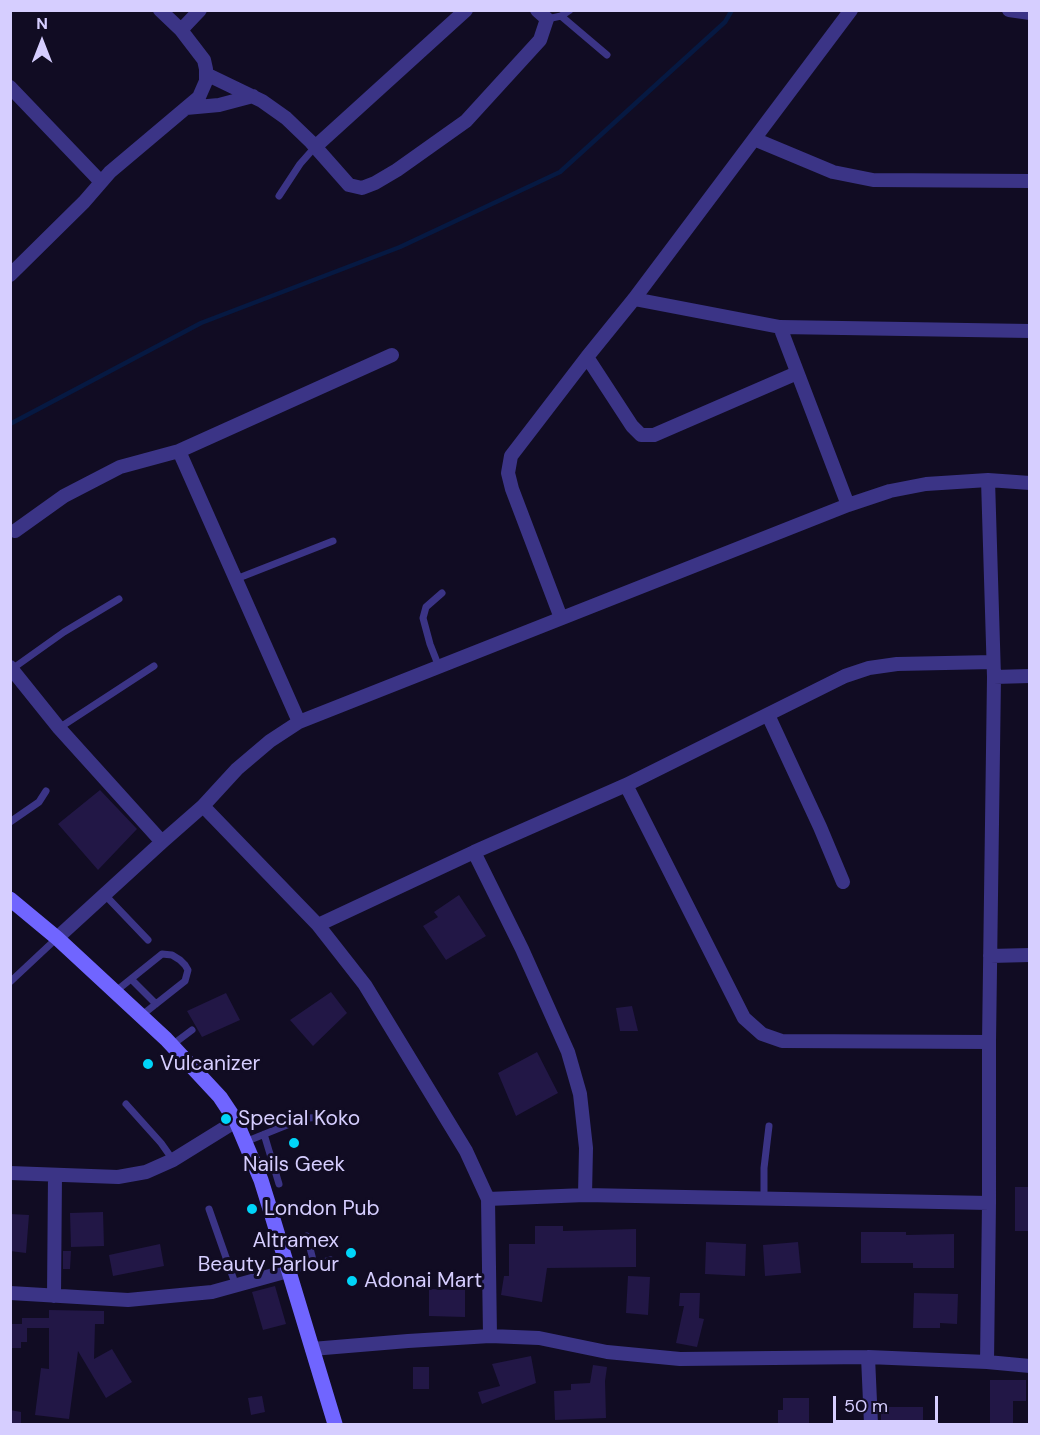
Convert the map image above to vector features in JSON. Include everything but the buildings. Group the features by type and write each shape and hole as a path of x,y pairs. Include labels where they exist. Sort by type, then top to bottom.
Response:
{"street":[{"path":"10,275 132,152 199,97 206,81 204,60 181,30 160,10"},
{"path":"181,30 200,10"},
{"path":"315,147 465,10"},
{"path":"561,618 512,489 508,473 511,456 634,299 851,10"},
{"path":"1009,10 1029,13"},
{"path":"206,74 253,96 286,118 349,185 362,188 397,170 466,121 540,40 542,15"},
{"path":"10,87 101,182"},
{"path":"186,108 219,105 253,96"},
{"path":"754,139 833,172 873,180 1029,181"},
{"path":"634,299 780,327 1029,331"},
{"path":"780,327 848,505"},
{"path":"15,531 64,496 120,467 179,451 392,355"},
{"path":"587,357 640,435 654,435 797,373"},
{"path":"179,451 299,722"},
{"path":"987,1362 994,677 988,480"},
{"path":"57,938 203,806 237,769 270,741 299,722 848,505 890,491 926,484 988,480 1029,483"},
{"path":"318,925 474,852 626,785 845,676 869,668 897,664 993,662"},
{"path":"11,668 59,728 162,842"},
{"path":"994,677 1029,676"},
{"path":"768,715 820,826 843,882"},
{"path":"626,785 744,1018 762,1034 783,1041 989,1042"},
{"path":"203,806 318,925 364,985 466,1151 488,1199 490,1336"},
{"path":"474,852 522,949 568,1052 580,1094 586,1148 585,1195"},
{"path":"10,899 142,1015 220,1097 236,1121 264,1190 335,1425"},
{"path":"990,956 1029,955"},
{"path":"10,1173 118,1177 146,1172 173,1160 236,1121"},
{"path":"54,1296 55,1175"},
{"path":"488,1199 585,1195 989,1203"},
{"path":"10,1293 128,1300 212,1292 288,1271"},
{"path":"312,1349 490,1336 539,1338 607,1352 680,1359 868,1357 1029,1366"},
{"path":"868,1357 871,1425"}],"lane":[{"path":"542,15 561,16 570,10"},
{"path":"561,16 607,55"},
{"path":"279,196 289,179 315,147"},
{"path":"236,579 333,541"},
{"path":"439,667 423,618 426,607 442,593"},
{"path":"11,668 119,598"},
{"path":"59,728 154,666"},
{"path":"10,822 39,802 46,791"},
{"path":"105,895 148,940"},
{"path":"10,982 57,938"},
{"path":"116,991 162,954 171,955 185,965 188,970 185,981 142,1015"},
{"path":"131,979 156,1004"},
{"path":"172,1045 192,1030"},
{"path":"126,1104 173,1160"},
{"path":"245,1142 297,1121 348,1115"},
{"path":"764,1199 764,1168 769,1126"},
{"path":"264,1134 279,1184"},
{"path":"209,1209 236,1286"},
{"path":"307,1236 314,1264"},
{"path":"288,1271 331,1260"}],"waterway":[{"path":"10,424 201,323 400,247 560,172 725,22 732,10"}],"place":[{"name":"Vulcanizer","path":"148,1064"},
{"name":"Special Koko","path":"226,1119"},
{"name":"Nails Geek","path":"294,1143"},
{"name":"London Pub","path":"252,1209"},
{"name":"Altramex Beauty Parlour","path":"351,1253"},
{"name":"Adonai Mart","path":"352,1281"}]}
